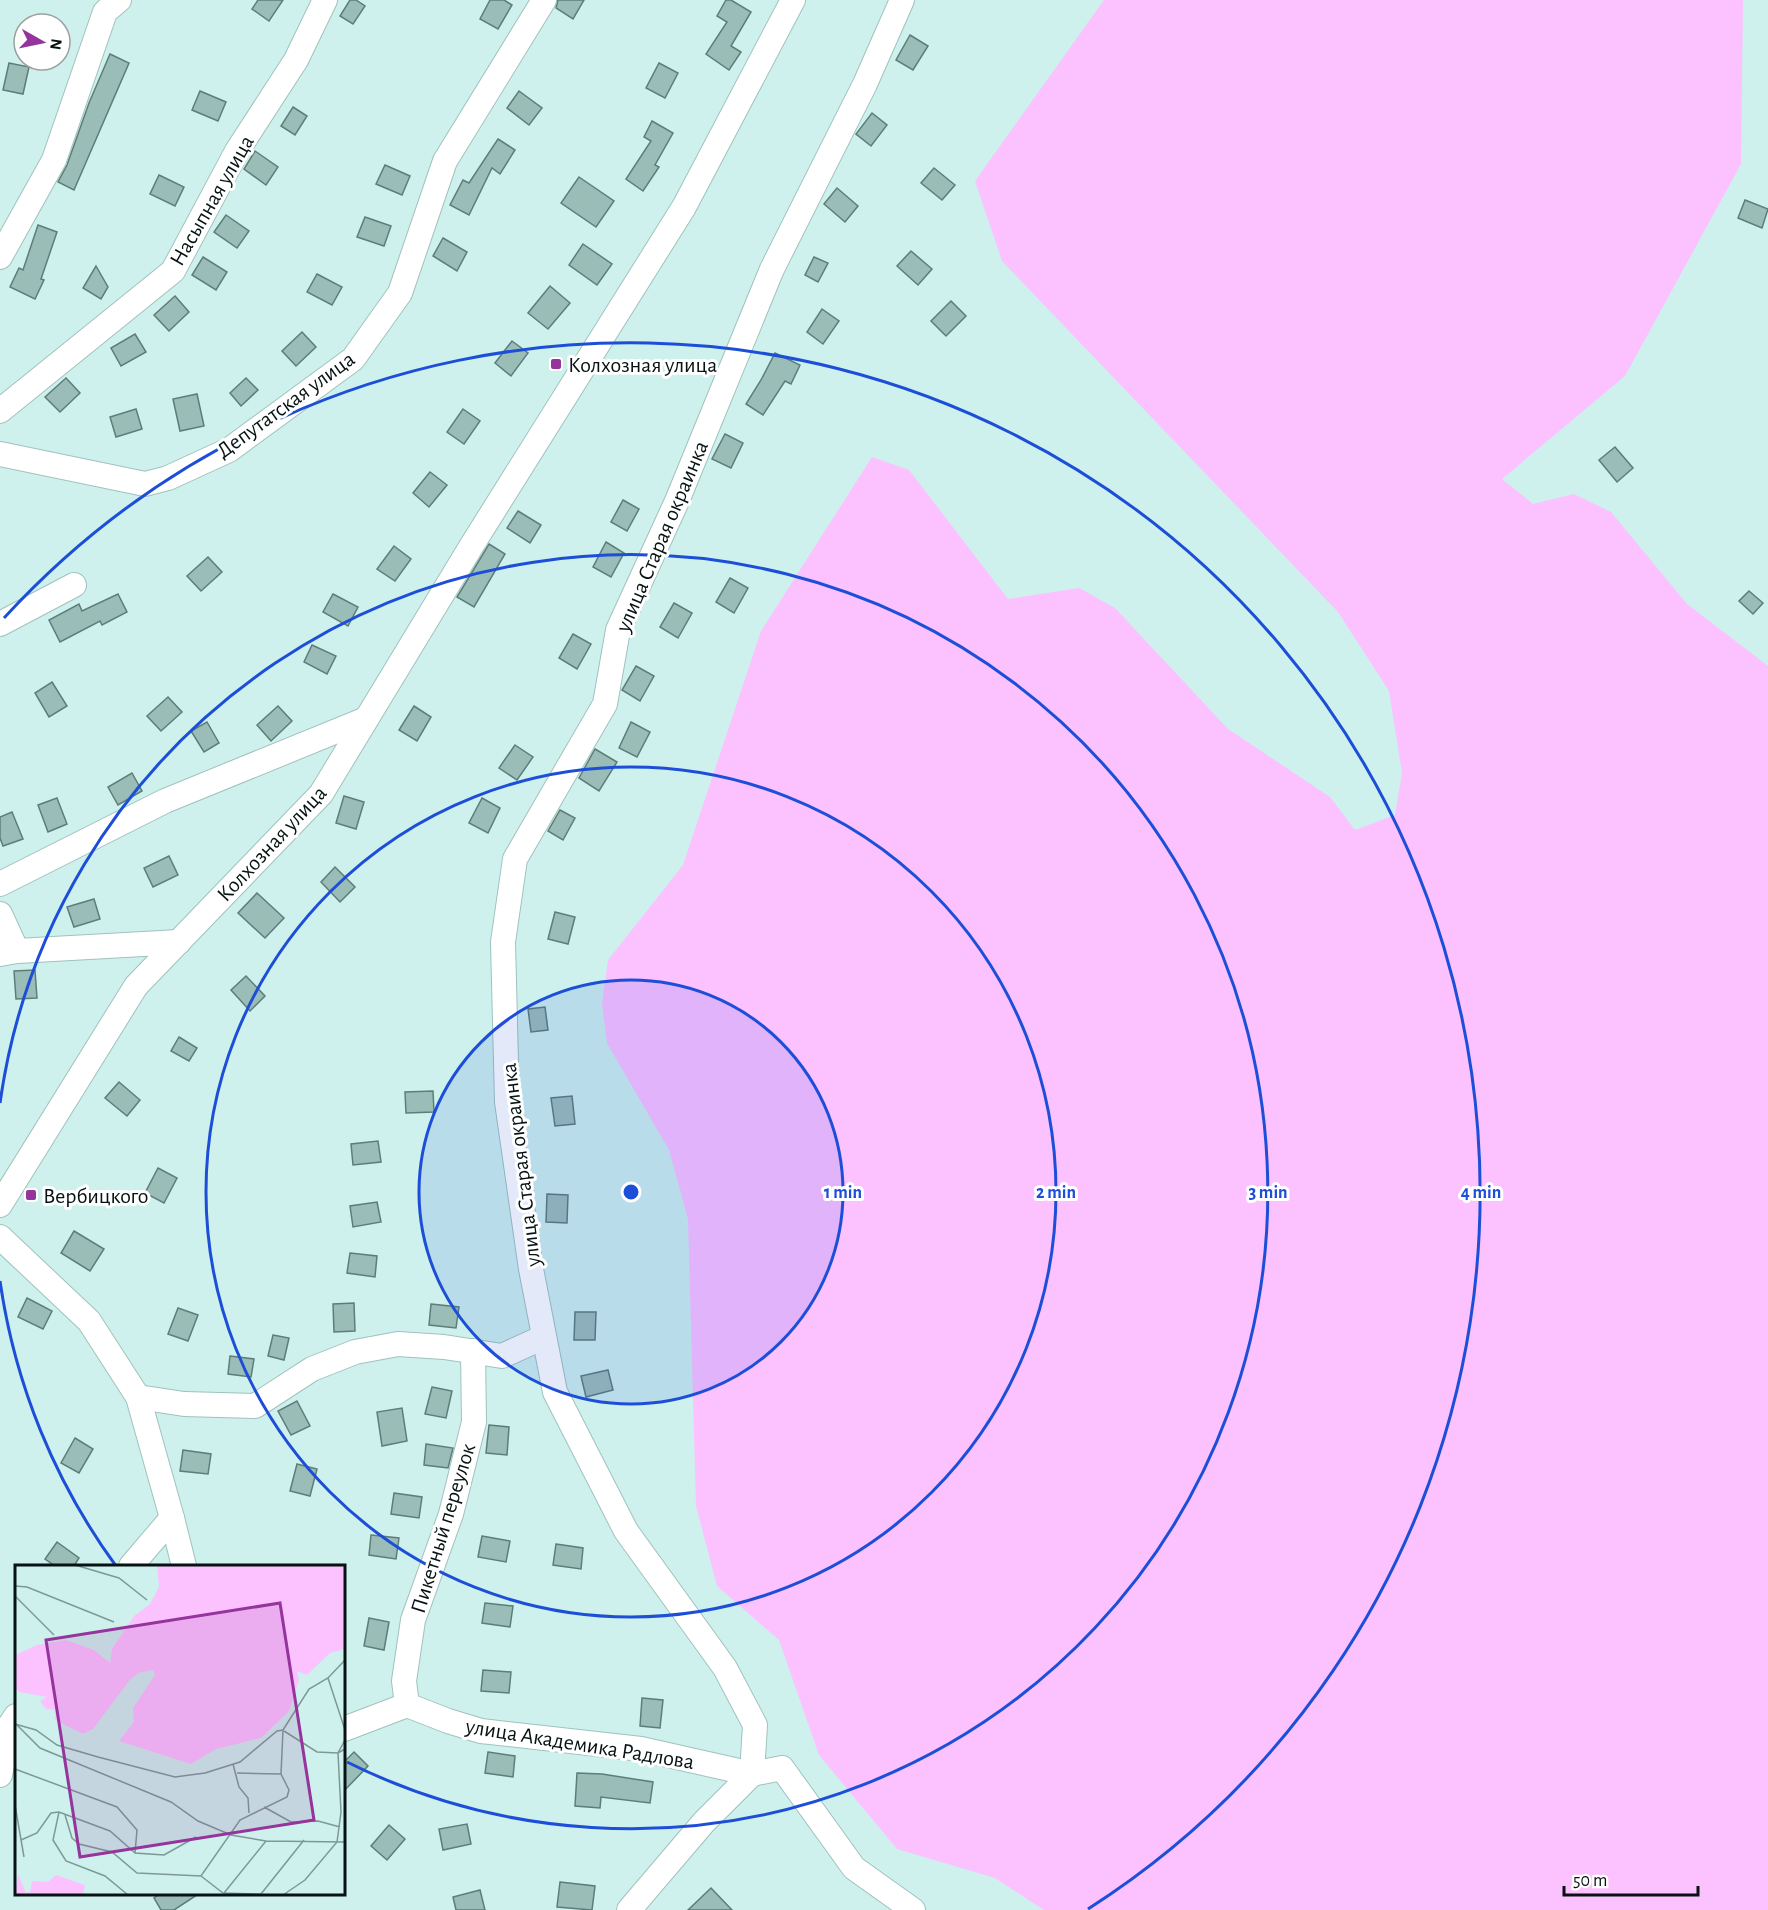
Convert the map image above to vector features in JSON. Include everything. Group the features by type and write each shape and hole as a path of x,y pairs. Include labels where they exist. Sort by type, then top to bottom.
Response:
{"street":[{"path":"0,257 54,160 105,12 119,0"},
{"name":"Насыпная улица","path":"0,411 173,271 237,151 296,60 325,0"},
{"name":"Депутатская улица","path":"0,454 145,484 168,478 230,450 353,359 400,293 445,161 544,0"},
{"name":"Колхозная улица","path":"0,1205 136,986 321,794 472,544 684,207 793,0"},
{"name":"улица Старая окраинка","path":"752,1774 755,1725 725,1668 626,1531 555,1392 531,1269 507,1102 503,942 515,859 605,704 618,630 677,501 772,269 866,84 902,0"},
{"path":"0,624 74,585"},
{"path":"0,884 165,801 366,719"},
{"path":"0,914 8,953 178,942"},
{"path":"0,1238 89,1321 138,1396 184,1565"},
{"path":"138,1396 183,1404 255,1406 312,1369 355,1352 398,1344 444,1347 502,1356 544,1337"},
{"name":"Пикетный переулок","path":"407,1705 404,1681 413,1620 451,1514 474,1422 473,1351"},
{"path":"132,1565 172,1518"},
{"path":"345,1729 407,1705"},
{"name":"улица Академика Радлова","path":"407,1705 482,1731 641,1749 752,1774"},
{"path":"0,1774 10,1725 15,1718"},
{"path":"629,1910 704,1822 752,1774 782,1768 854,1868 913,1910"}],"shaded area":[{"path":"1104,0 1743,0 1741,164 1625,376 1502,479 1533,504 1574,494 1611,512 1687,604 1768,666 1768,1910 1044,1910 995,1878 897,1849 819,1755 779,1640 717,1586 696,1506 688,1219 669,1150 607,1043 602,1003 608,960 683,865 761,631 872,457 909,470 1008,599 1079,588 1115,608 1228,729 1330,797 1355,830 1395,815 1402,773 1389,691 1338,612 1002,261 975,181"}],"building":[{"path":"258,0 283,0 269,21 252,9"},
{"path":"350,0 356,0 365,6 353,24 340,16"},
{"path":"490,0 504,0 512,5 498,29 480,19"},
{"path":"558,0 584,0 573,19 556,8"},
{"path":"726,0 731,0 751,12 731,46 741,52 729,70 706,54 727,22 717,16"},
{"path":"910,35 928,46 913,70 896,60"},
{"path":"110,54 129,63 74,190 58,182 67,165 89,103"},
{"path":"9,63 12,64 12,72 28,72 23,94 3,90"},
{"path":"659,63 678,73 665,98 646,88"},
{"path":"200,91 226,102 218,121 192,110"},
{"path":"519,91 542,108 529,125 507,108"},
{"path":"293,107 307,116 295,135 281,126"},
{"path":"872,113 887,125 871,146 856,134"},
{"path":"652,121 673,133 655,165 659,167 643,191 626,179 651,141 644,137"},
{"path":"498,139 515,150 500,174 492,168 469,215 450,205 463,180 469,183"},
{"path":"255,151 278,167 266,185 244,169"},
{"path":"385,165 410,176 402,195 376,184"},
{"path":"934,168 955,185 942,200 921,183"},
{"path":"159,175 184,187 175,206 150,194"},
{"path":"579,177 614,201 596,227 561,203"},
{"path":"837,188 858,206 845,222 824,204"},
{"path":"1745,200 1768,209 1762,228 1738,218"},
{"path":"226,215 249,231 237,248 214,232"},
{"path":"365,217 391,226 384,246 357,237"},
{"path":"38,225 57,232 41,279 44,280 35,299 10,287 19,268 23,270"},
{"path":"443,238 467,252 457,271 433,256"},
{"path":"583,244 612,264 597,285 569,265"},
{"path":"911,251 932,269 918,285 897,266"},
{"path":"203,257 227,272 216,290 192,275"},
{"path":"814,257 828,263 818,282 805,275"},
{"path":"96,266 108,287 101,299 83,288"},
{"path":"317,274 342,287 332,305 307,292"},
{"path":"550,286 570,303 548,329 528,313"},
{"path":"175,296 189,312 169,331 154,315"},
{"path":"951,301 966,316 946,336 931,321"},
{"path":"822,309 839,321 823,344 807,332"},
{"path":"302,332 316,347 296,366 282,351"},
{"path":"135,334 146,352 121,366 111,348"},
{"path":"512,341 528,353 511,376 495,363"},
{"path":"775,353 800,365 791,384 785,381 763,415 746,404"},
{"path":"66,378 80,393 60,412 45,397"},
{"path":"246,378 258,390 241,406 230,393"},
{"path":"197,394 204,426 180,431 173,399"},
{"path":"136,409 142,429 116,437 110,417"},
{"path":"463,409 480,421 464,444 447,432"},
{"path":"725,434 743,443 731,468 712,459"},
{"path":"1615,447 1633,468 1617,482 1599,460"},
{"path":"430,472 447,485 429,507 413,493"},
{"path":"623,500 639,509 627,531 611,522"},
{"path":"518,511 541,525 530,543 507,528"},
{"path":"606,542 624,553 611,577 593,567"},
{"path":"489,544 505,554 474,607 457,597"},
{"path":"394,546 411,559 395,581 377,569"},
{"path":"208,557 222,572 201,591 187,576"},
{"path":"730,578 748,588 734,613 716,602"},
{"path":"1749,591 1763,603 1753,614 1739,601"},
{"path":"118,594 127,612 102,625 100,621 60,642 49,620 79,604 82,611"},
{"path":"333,594 358,607 348,626 323,612"},
{"path":"674,603 692,613 678,638 660,627"},
{"path":"573,634 591,644 577,669 559,658"},
{"path":"312,645 336,656 327,674 304,662"},
{"path":"636,666 654,676 640,701 622,690"},
{"path":"52,682 67,706 49,717 35,693"},
{"path":"168,697 182,712 161,731 147,716"},
{"path":"278,706 292,721 271,741 257,725"},
{"path":"414,706 431,717 417,741 399,730"},
{"path":"207,722 219,743 204,752 191,731"},
{"path":"631,722 650,732 637,757 619,748"},
{"path":"515,745 533,757 517,780 499,768"},
{"path":"595,749 617,762 599,791 579,778"},
{"path":"132,773 142,791 118,805 108,787"},
{"path":"344,796 364,802 356,829 336,823"},
{"path":"57,798 67,824 48,832 38,805"},
{"path":"482,798 500,808 488,833 469,823"},
{"path":"560,810 575,818 563,840 548,831"},
{"path":"12,812 23,839 3,846 0,838 0,817"},
{"path":"169,856 178,875 153,887 144,868"},
{"path":"335,867 355,887 340,902 321,882"},
{"path":"257,893 284,918 265,938 238,913"},
{"path":"94,899 100,919 74,927 67,907"},
{"path":"555,912 575,917 568,944 548,939"},
{"path":"35,970 37,998 16,999 14,971"},
{"path":"246,976 265,996 250,1011 231,990"},
{"path":"545,1007 548,1030 531,1032 528,1009"},
{"path":"179,1037 197,1048 189,1061 171,1051"},
{"path":"119,1082 140,1100 127,1116 105,1098"},
{"path":"433,1091 434,1112 406,1113 405,1092"},
{"path":"572,1096 575,1124 555,1126 551,1098"},
{"path":"378,1141 381,1162 353,1165 351,1144"},
{"path":"158,1168 177,1178 164,1203 145,1193"},
{"path":"547,1194 568,1195 567,1223 546,1222"},
{"path":"377,1202 381,1222 353,1227 350,1206"},
{"path":"74,1231 104,1249 90,1271 61,1253"},
{"path":"350,1253 377,1256 375,1277 347,1273"},
{"path":"27,1298 52,1311 43,1329 18,1317"},
{"path":"354,1303 355,1331 334,1332 333,1304"},
{"path":"431,1304 459,1307 456,1328 429,1325"},
{"path":"178,1308 198,1315 188,1341 168,1334"},
{"path":"575,1312 596,1312 595,1340 574,1340"},
{"path":"273,1335 289,1338 284,1360 268,1356"},
{"path":"230,1356 254,1359 251,1377 228,1374"},
{"path":"608,1370 613,1390 586,1397 581,1376"},
{"path":"432,1387 452,1391 446,1418 425,1414"},
{"path":"297,1401 310,1426 291,1435 278,1411"},
{"path":"402,1408 407,1441 382,1446 377,1412"},
{"path":"489,1425 509,1427 507,1455 486,1453"},
{"path":"75,1438 93,1449 79,1473 61,1463"},
{"path":"426,1444 453,1448 448,1468 424,1465"},
{"path":"183,1450 211,1454 208,1474 180,1471"},
{"path":"297,1464 317,1469 310,1496 290,1491"},
{"path":"394,1493 422,1497 419,1518 391,1514"},
{"path":"371,1535 399,1538 396,1559 369,1555"},
{"path":"482,1536 510,1541 506,1562 478,1557"},
{"path":"57,1542 79,1558 75,1565 54,1565 45,1559"},
{"path":"556,1544 583,1548 581,1569 553,1565"},
{"path":"485,1603 513,1606 510,1627 482,1623"},
{"path":"369,1618 389,1622 384,1650 364,1646"},
{"path":"483,1670 511,1672 509,1693 481,1691"},
{"path":"642,1698 663,1700 660,1728 640,1726"},
{"path":"354,1752 368,1766 345,1790 345,1761"},
{"path":"488,1752 515,1756 513,1777 485,1773"},
{"path":"577,1773 602,1774 653,1782 650,1803 601,1797 600,1808 575,1806"},
{"path":"467,1824 471,1844 443,1850 439,1829"},
{"path":"389,1825 405,1839 387,1860 371,1846"},
{"path":"560,1882 595,1886 592,1910 557,1907"},
{"path":"711,1888 732,1910 688,1910"},
{"path":"480,1890 485,1910 456,1910 453,1897"},
{"path":"158,1895 197,1895 174,1910 161,1910 154,1898"}],"place":[{"name":"Колхозная улица","path":"556,364"},
{"name":"Вербицкого","path":"31,1195"}]}
